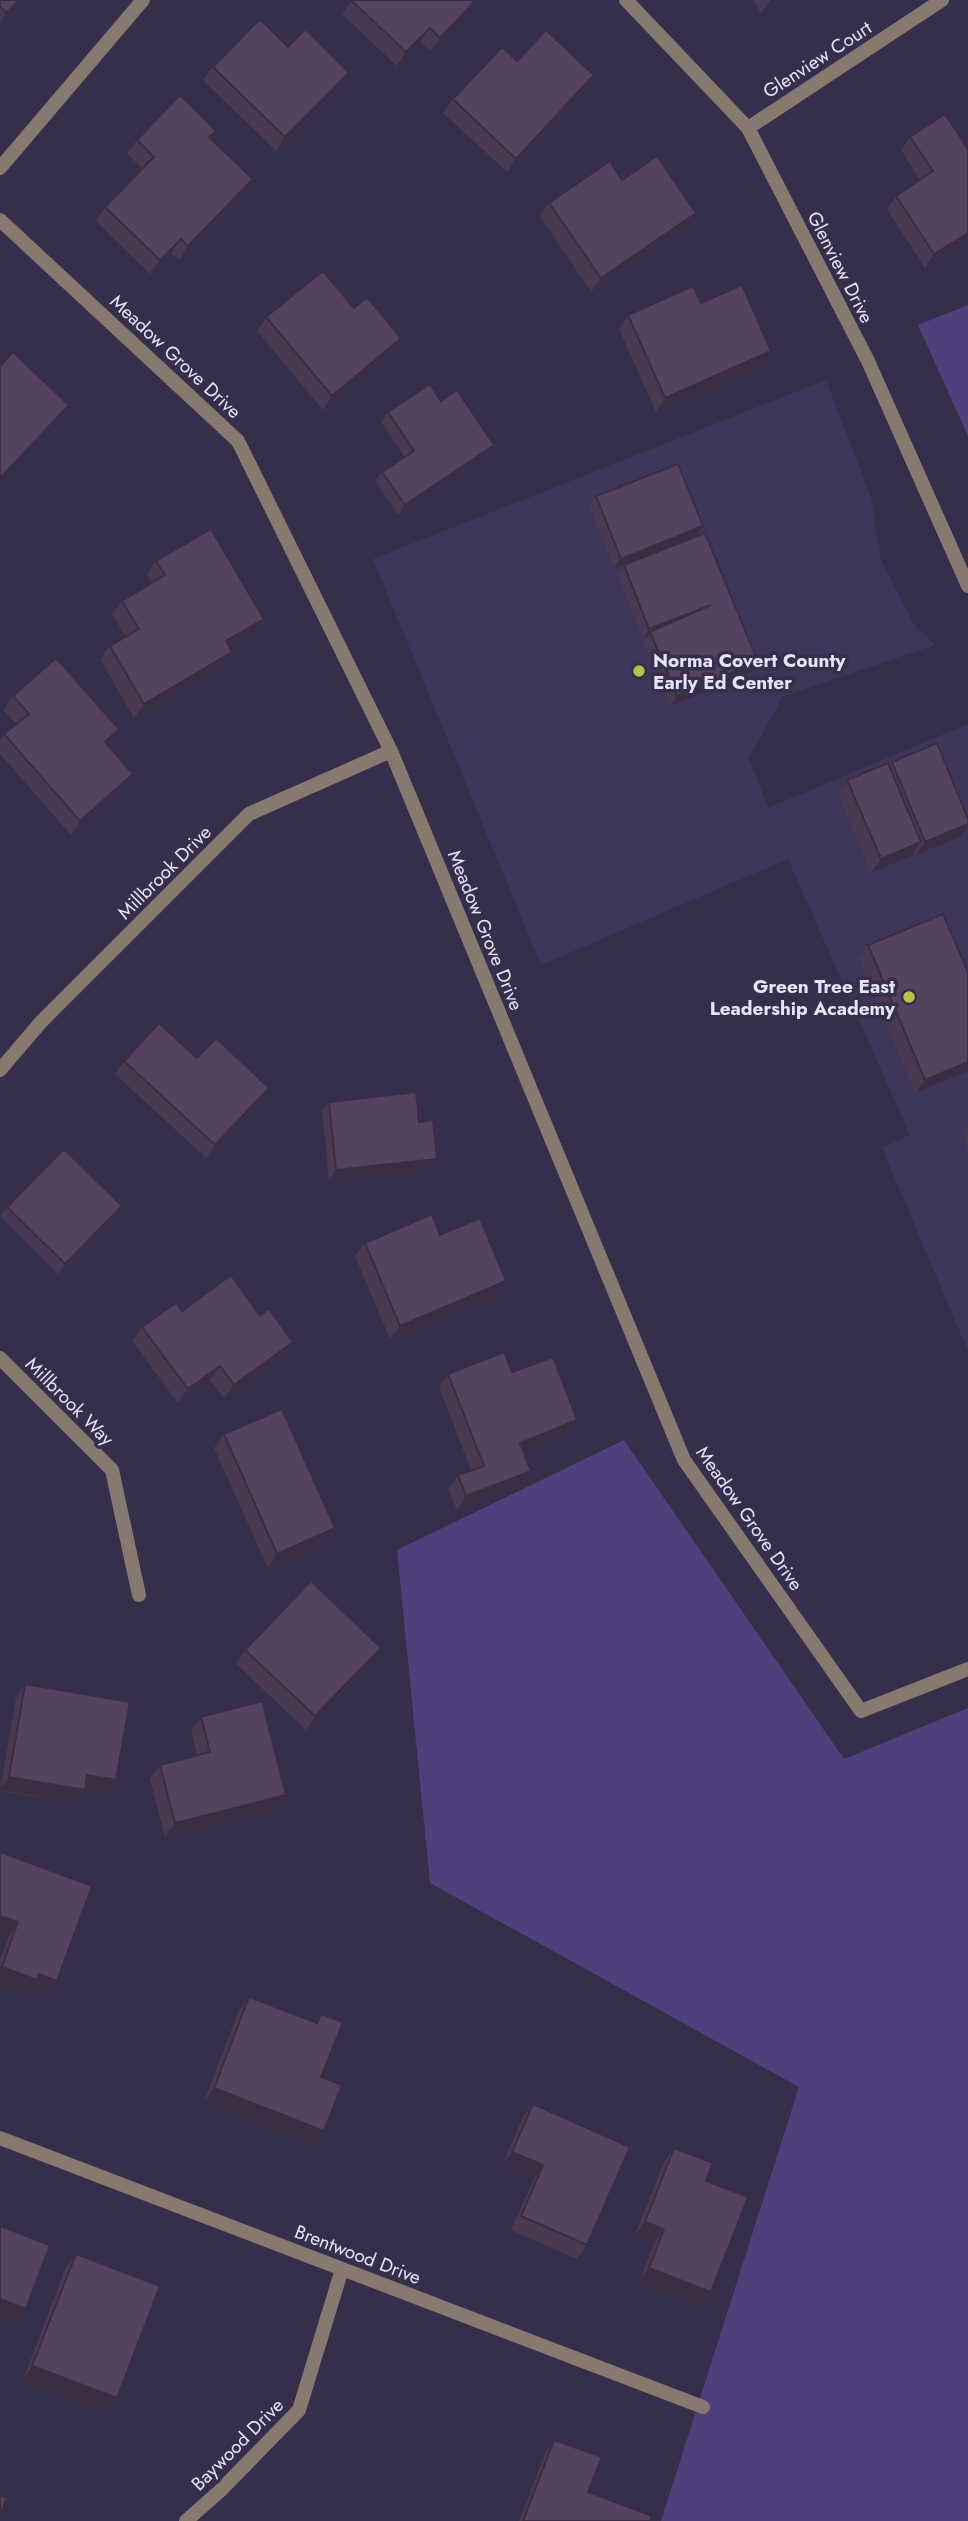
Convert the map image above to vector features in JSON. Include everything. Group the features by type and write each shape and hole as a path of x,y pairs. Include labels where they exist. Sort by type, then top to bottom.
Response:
{"street":[{"path":"0,168 143,0"},
{"name":"Glenview Drive","path":"626,0 748,128 868,361 968,586"},
{"name":"Glenview Court","path":"748,128 942,0"},
{"name":"Meadow Grove Drive","path":"0,220 238,440 391,751 684,1460 861,1711 968,1669"},
{"name":"Millbrook Drive","path":"0,1070 41,1022 249,814 391,751"},
{"name":"Millbrook Way","path":"0,1358 112,1470 139,1595"},
{"name":"Brentwood Drive","path":"0,2138 703,2407"},
{"name":"Baywood Drive","path":"186,2521 221,2490 299,2410 342,2269"}],"shaded area":[{"path":"968,305 968,436 918,325"},
{"name":"Norma Covert County Early Ed Center","path":"826,380 871,498 881,560 914,625 935,645 783,696 749,758 768,808 968,724 968,1351 882,1148 910,1135 788,859 541,965 373,559"},
{"path":"624,1440 844,1759 968,1708 968,2521 661,2521 799,2087 430,1883 397,1550"}],"building":[{"path":"0,0 20,0 6,13 0,6"},
{"path":"351,0 476,0 440,38 430,28 406,52"},
{"path":"260,19 288,47 305,29 349,73 285,137 213,67"},
{"path":"546,30 594,75 516,159 453,99 502,47 517,61"},
{"path":"180,95 216,131 209,137 253,179 188,246 181,239 160,260 105,207 154,157 137,140"},
{"path":"945,114 968,149 968,233 934,254 896,196 933,171 910,137"},
{"path":"657,156 696,213 601,278 549,203 610,161 622,180"},
{"path":"323,271 354,308 367,297 401,338 332,396 266,317"},
{"path":"742,285 771,351 665,398 628,315 693,286 701,303"},
{"path":"13,352 69,405 1,477 0,366"},
{"path":"430,384 441,401 457,390 494,445 405,505 382,472 414,451 388,412"},
{"path":"678,464 703,526 621,559 596,496"},
{"path":"211,529 264,619 226,641 232,652 144,704 110,646 139,629 122,601 165,575 156,561"},
{"path":"705,533 758,662 677,696 650,632 711,605 649,629 624,565"},
{"path":"56,658 119,729 105,742 133,774 80,821 4,734 29,714 13,696"},
{"path":"937,743 968,824 925,842 892,762"},
{"path":"888,763 921,842 881,859 847,780"},
{"path":"943,914 968,972 968,1062 925,1080 868,945"},
{"path":"159,1023 197,1058 216,1038 269,1088 215,1145 124,1061"},
{"path":"416,1092 419,1122 433,1120 437,1159 336,1170 329,1102"},
{"path":"64,1149 122,1206 65,1264 7,1207"},
{"path":"432,1214 440,1235 480,1218 506,1281 400,1326 365,1243"},
{"path":"231,1275 260,1316 269,1309 293,1342 234,1385 220,1366 188,1389 142,1327 176,1303 182,1311"},
{"path":"504,1352 512,1372 553,1357 577,1420 520,1443 531,1471 466,1496 458,1475 484,1466 448,1374"},
{"path":"282,1409 335,1528 277,1554 224,1434"},
{"path":"311,1581 381,1648 315,1716 245,1650"},
{"path":"25,1684 130,1702 116,1780 87,1775 85,1790 9,1777"},
{"path":"262,1701 286,1795 175,1823 160,1765 210,1752 201,1717"},
{"path":"0,1852 92,1886 57,1981 39,1974 37,1980 2,1967 18,1922 0,1916"},
{"path":"249,1997 317,2023 321,2014 343,2022 321,2077 342,2085 324,2131 214,2088"},
{"path":"533,2104 630,2147 587,2245 521,2216 543,2165 512,2152"},
{"path":"674,2148 713,2163 706,2181 748,2197 711,2292 649,2268 664,2229 645,2222"},
{"path":"0,2226 50,2245 26,2309 0,2299"},
{"path":"76,2254 160,2286 117,2398 32,2366"},
{"path":"554,2440 602,2457 588,2492 652,2516 650,2521 523,2521"},
{"path":"0,2495 7,2498 0,2515"}],"place":[{"name":"Norma Covert County Early Ed Center","path":"639,671"},
{"name":"Green Tree East Leadership Academy","path":"909,997"}]}
